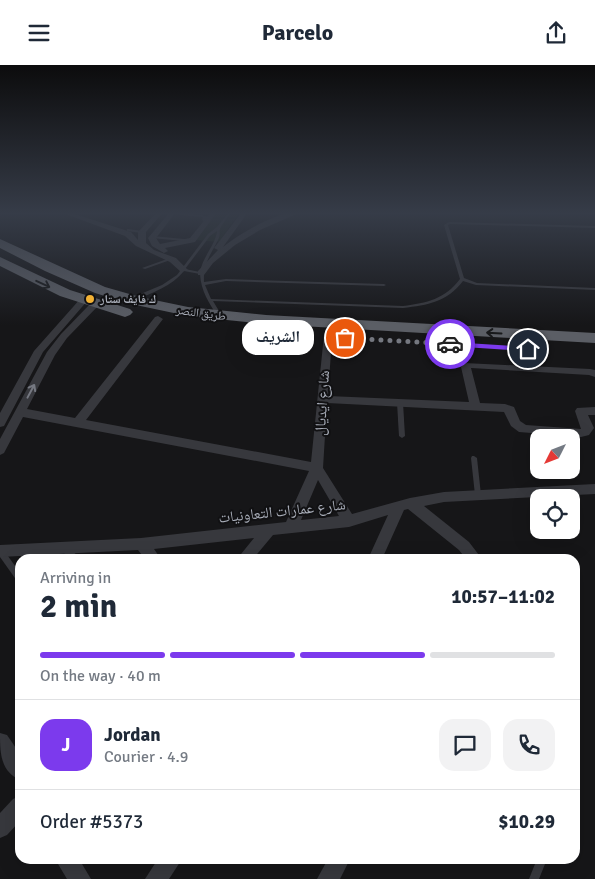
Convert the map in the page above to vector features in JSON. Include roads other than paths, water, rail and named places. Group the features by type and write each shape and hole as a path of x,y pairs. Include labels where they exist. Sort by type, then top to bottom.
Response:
{"highway":[{"name":"طريق النصر","path":"14,250 67,277 132,300 172,309 220,316 595,338"},
{"name":"طريق النصر","path":"0,261 47,286 90,302 158,319 224,329 327,337 595,352"}],"street":[{"path":"159,250 184,270"},
{"path":"207,255 214,250"},
{"path":"201,273 213,258 223,250"},
{"path":"0,450 53,349 90,302"},
{"path":"0,423 39,351 90,302"},
{"path":"77,423 158,319"},
{"name":"شارع ايديال","path":"291,527 317,468 327,337"},
{"path":"476,407 466,367 468,365 587,371 595,374"},
{"path":"322,399 507,409 515,423 523,429 581,433 585,432 588,428 582,411 595,411"},
{"path":"20,412 317,468 350,521"},
{"name":"شارع عمارات التعاونيات","path":"0,551 140,544 350,521 404,504 478,495 595,489"},
{"path":"378,554 404,504 464,546 471,554"},
{"path":"248,554 270,529"},
{"path":"140,544 149,554"},
{"path":"0,742 15,763"},
{"path":"0,828 15,812"},
{"path":"70,864 80,879"},
{"path":"156,879 167,864"},
{"path":"328,879 337,864"}],"lane":[{"path":"132,300 162,286 184,270 198,250"},
{"path":"210,250 201,273 202,284 209,300 220,316"},
{"path":"453,250 462,279"},
{"path":"144,269 171,259"},
{"path":"184,270 201,273"},
{"path":"462,279 476,284 595,289"},
{"path":"209,300 403,307 426,304 446,297 462,279"},
{"path":"202,284 220,281 252,281 384,285"},
{"path":"400,403 402,436"},
{"path":"474,458 478,495"},
{"path":"69,554 77,547"},
{"path":"0,551 15,572"},
{"path":"534,879 540,864"}],"place":[{"name":"ك فايف ستار","path":"90,299"},
{"name":"الشريف","path":"345,338"}]}
